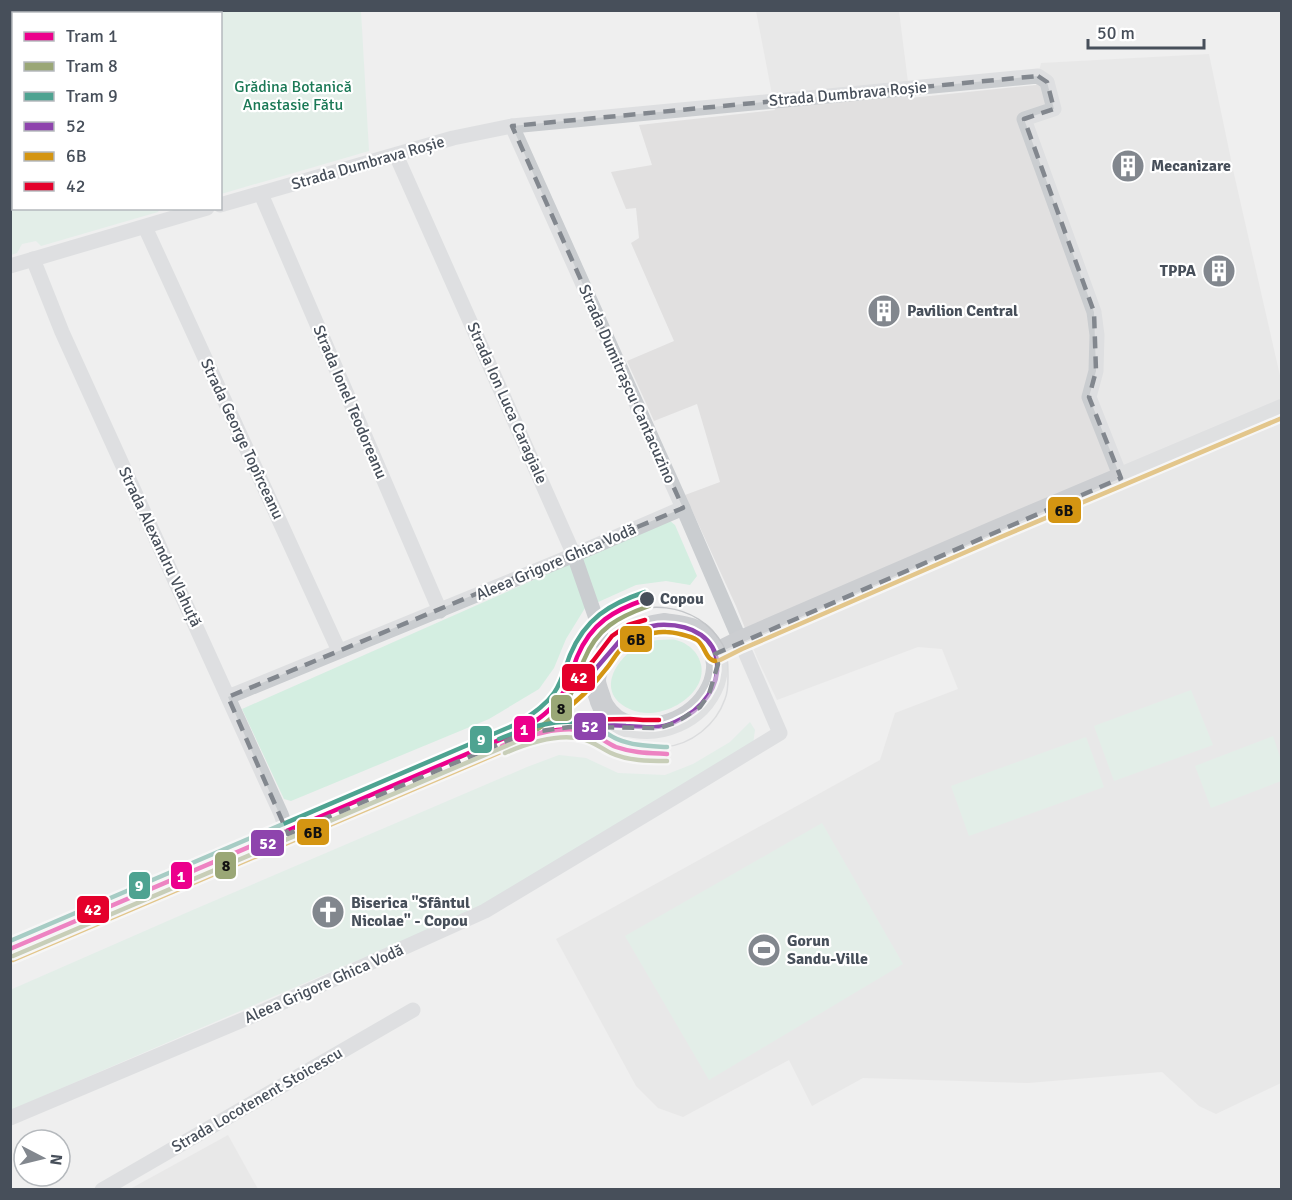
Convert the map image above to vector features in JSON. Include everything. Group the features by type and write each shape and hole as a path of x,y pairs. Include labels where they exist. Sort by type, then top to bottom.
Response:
{"main road":[{"path":"716,654 739,642 1281,410"},
{"path":"10,952 525,733 579,688 602,660 617,642 632,632 665,624 701,633 716,654 718,664 715,680 700,707 675,723 659,728 642,729 616,722 601,704 595,680 602,660"},
{"path":"525,733 570,727 630,726"}],"street":[{"name":"Strada Dumbrava Roșie","path":"222,204 453,138 512,126 1038,75 1047,82 1054,109 1024,119 1094,312 1097,335 1096,371 1089,397 1121,478"},
{"name":"Strada Dumitrașcu Cantacuzino","path":"512,126 683,508 780,734"},
{"name":"Strada Ion Luca Caragiale","path":"396,154 574,555 598,624 602,660"},
{"name":"Strada Ionel Teodoreanu","path":"261,194 440,610"},
{"path":"10,266 200,210"},
{"name":"Strada George Topîrceanu","path":"145,227 339,651"},
{"name":"Strada Alexandru Vlahuță","path":"33,259 62,332 281,814 288,834"},
{"name":"Aleea Grigore Ghica Vodă","path":"228,697 683,508"},
{"name":"Aleea Grigore Ghica Vodă","path":"10,1118 260,1013 485,911 780,734"},
{"name":"Strada Locotenent Stoicescu","path":"102,1190 413,1010"}],"highlighted area":[{"path":"1038,76 1047,82 1054,109 1024,119 1094,312 1096,371 1089,397 1121,478 715,654 718,664 709,694 700,707 675,723 659,728 570,727 525,733 288,834 228,697 683,508 512,126"}],"shaded area":[{"path":"756,11 899,11 910,98 1036,85 1041,63 1209,54 1281,380 1281,1083 1216,1114 1199,1106 1162,1072 1028,1083 863,1078 812,1106 789,1060 683,1117 658,1108 636,1086 556,939 880,760 895,713 958,689 942,649 918,647 777,700 685,495 720,482 697,404 654,421 627,361 674,341 631,243 639,238 636,208 626,209 611,172 652,165 639,125 775,110"},
{"path":"228,1135 258,1189 130,1189"}],"green space":[{"name":"Grădina Botanică Anastasie Fătu","path":"11,10 361,11 369,151 222,194 222,12 12,12 12,210 159,210 41,246 36,241 22,244 17,253 11,255"},
{"path":"669,520 675,525 697,576 690,585 666,581 636,585 585,608 566,639 554,668 539,689 489,719 291,801 284,799 242,709"},
{"path":"658,640 676,640 691,648 701,665 701,678 686,699 673,707 659,712 645,713 632,710 621,704 614,696 611,687 612,678 622,659 630,651 642,644"},
{"path":"1191,690 1213,745 1114,781 1094,726"},
{"path":"750,722 755,730 753,744 474,910 11,1110 10,990 559,755 586,758 618,773 665,775 693,764 730,742"},
{"path":"1273,736 1281,760 1281,781 1211,808 1195,766"},
{"path":"1086,737 1104,787 969,836 951,786"},
{"name":"Gorun Sandu-Ville","path":"822,823 903,964 709,1080 625,936"}],"tram line":[{"name":"9","path":"10,941 519,723 542,706 554,693 576,642 591,622 609,608 645,592"},
{"name":"1","path":"10,949 523,730 539,719 561,696 589,635 614,613 647,599"},
{"name":"8","path":"13,956 527,737 564,705 573,690 589,649 602,632 618,619 649,606"},
{"path":"566,688 577,673 598,634 616,619 632,611 666,608 683,612 698,619 712,630 723,645 728,665 726,696 709,725 693,738 674,745 654,747 625,743 588,732"},
{"name":"9","path":"499,739 543,725 578,722 593,725 629,743 667,747"},
{"name":"1","path":"502,746 544,732 567,729 592,733 622,749 667,754"},
{"name":"8","path":"505,753 543,740 572,737 590,741 624,758 667,761"}],"transit line":[{"name":"6B","path":"13,960 529,740 585,693 621,649 638,638 661,632 686,636 697,640 710,659 718,661 996,539 1282,418"},
{"name":"42","path":"10,945 521,727 574,683 612,636 628,625 645,620"},
{"name":"52","path":"658,625 683,627 701,635 712,647 717,663 716,679 708,696 694,710 669,725 657,727 594,726 525,733 581,686 623,637 642,628 658,625"},
{"name":"42","path":"510,731 524,726 569,720 659,720"},
{"name":"52","path":"10,953 525,733"},
{"name":"52","path":"10,953 525,733"}],"place":[{"name":"Mecanizare","path":"1128,166"},
{"name":"TPPA","path":"1219,271"},
{"name":"Pavilion Central","path":"884,311"},
{"name":"Copou","path":"647,599"},
{"name":"Biserica \"Sfântul Nicolae\" - Copou","path":"328,912"},
{"name":"Gorun Sandu-Ville","path":"764,950"}]}
